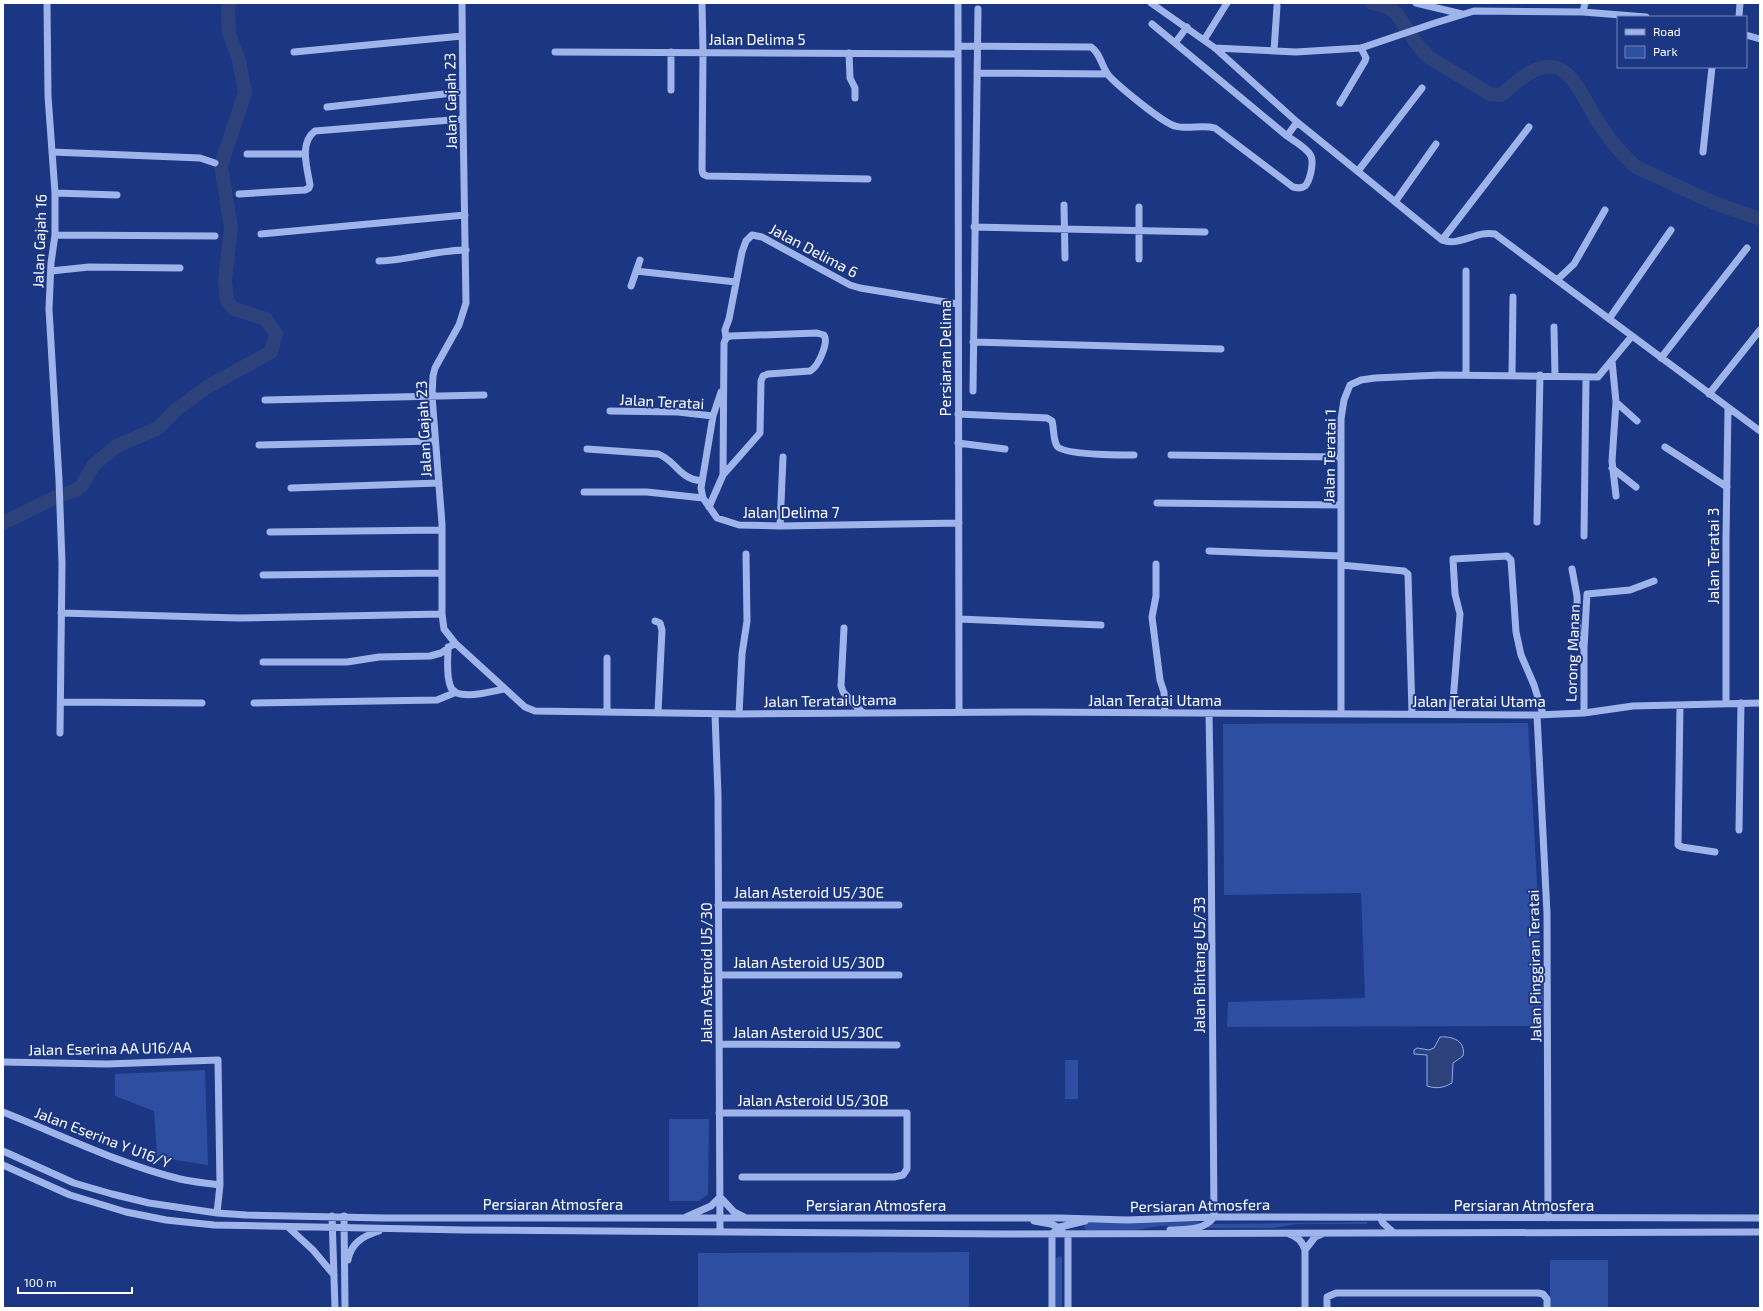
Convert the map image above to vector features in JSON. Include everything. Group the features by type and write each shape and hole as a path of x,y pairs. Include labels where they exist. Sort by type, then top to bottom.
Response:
{"street":[{"name":"Jalan Gajah 16","path":"47,3 48,96 55,193 55,235 51,271 50,310 62,563 60,733"},
{"name":"Jalan Gajah 23","path":"462,3 466,303 459,325 432,376 432,396 442,530 442,614 444,630 455,643 504,689 524,707 530,710 548,711"},
{"path":"702,3 703,174 707,176 868,179"},
{"name":"Persiaran Delima","path":"958,3 959,712"},
{"path":"1151,3 1215,48 1297,122 1442,240 1456,242 1484,233 1495,234 1759,430"},
{"path":"1204,40 1227,3"},
{"path":"1416,3 1447,6 1462,14"},
{"path":"1498,3 1498,11"},
{"path":"1583,12 1585,3"},
{"path":"1739,16 1740,3"},
{"path":"1274,51 1277,6"},
{"path":"973,391 978,9"},
{"path":"1215,48 1274,51 1318,51 1361,48 1435,22 1474,11 1583,12 1633,16"},
{"path":"976,72 1107,74 1144,106 1174,126 1207,126 1214,128 1293,187 1300,188 1305,185 1308,179 1312,158 1309,154 1152,24"},
{"path":"1175,43 1187,27"},
{"path":"1747,35 1760,39"},
{"path":"294,52 462,36"},
{"name":"Jalan Delima 5","path":"555,52 850,53 958,50 977,46 1091,47 1095,50 1107,74"},
{"path":"1340,103 1365,61 1366,58 1361,48"},
{"path":"671,52 671,90"},
{"path":"850,53 850,78 855,88 855,98"},
{"path":"1703,152 1712,68"},
{"path":"1358,172 1422,88"},
{"path":"327,107 462,92"},
{"path":"239,194 307,190 310,185 306,141 315,131 322,129 463,119"},
{"path":"1287,136 1297,122"},
{"path":"1442,240 1529,126"},
{"path":"1395,202 1436,144"},
{"path":"52,152 200,158 215,163"},
{"path":"247,154 306,154"},
{"path":"55,193 117,195"},
{"path":"1064,205 1065,258"},
{"path":"1139,207 1139,259"},
{"path":"1557,280 1574,264 1605,210"},
{"path":"260,234 465,214"},
{"path":"974,228 1204,232"},
{"path":"1609,318 1671,230"},
{"path":"55,235 215,236"},
{"name":"Jalan Delima 6","path":"736,282 742,252 746,241 752,235 762,237 860,288 958,304"},
{"path":"1661,358 1747,248"},
{"path":"379,261 398,260 444,251 466,250"},
{"path":"631,286 640,260"},
{"path":"51,271 89,267 180,268"},
{"path":"636,271 736,282 729,319 725,330 726,338 724,343 723,475"},
{"path":"1466,271 1466,374"},
{"path":"1512,375 1513,297"},
{"path":"1554,328 1555,376"},
{"path":"1709,394 1760,330"},
{"path":"709,507 723,475 760,433 760,381 763,376 768,374 813,370 820,359 826,337 824,334 818,333 730,336 726,338"},
{"name":"Jalan Teratai 1","path":"1342,713 1341,420 1344,400 1350,385 1375,378 1466,374 1540,375 1586,378 1601,376 1632,336"},
{"path":"973,342 1221,349"},
{"path":"1612,361 1616,402 1612,468 1616,496"},
{"path":"1537,522 1540,375"},
{"path":"1584,536 1586,378"},
{"path":"584,492 647,492 703,498 702,481 713,416 723,385"},
{"path":"265,400 484,395"},
{"path":"1616,402 1637,421"},
{"name":"Jalan Teratai 3","path":"1726,704 1728,408"},
{"name":"Jalan Teratai","path":"610,411 678,412 713,416"},
{"path":"958,414 1047,418 1052,421 1056,444 1061,449 1073,452 1134,455"},
{"path":"259,445 435,441"},
{"path":"958,443 1005,449"},
{"path":"1665,447 1727,487"},
{"path":"587,449 658,454 664,456 675,468 688,478 702,481"},
{"path":"1170,455 1341,457"},
{"path":"780,526 783,457"},
{"path":"1612,468 1636,487"},
{"path":"291,488 439,483"},
{"name":"Jalan Delima 7","path":"703,498 717,518 727,523 739,526 958,523"},
{"path":"1157,503 1341,505"},
{"path":"270,532 442,530"},
{"path":"1209,551 1341,556"},
{"path":"739,714 742,654 747,620 746,554"},
{"name":"Jalan Pinggiran Teratai","path":"1452,714 1460,614 1455,594 1454,559 1507,556 1511,560 1516,632 1521,655 1534,685 1540,714 1547,913 1548,1218"},
{"path":"1156,564 1156,596 1152,616 1160,680 1164,692 1165,713"},
{"path":"1341,564 1404,571 1408,574 1412,713"},
{"path":"1572,569 1577,596 1578,639 1584,648"},
{"path":"263,575 442,573"},
{"name":"Lorong Manan","path":"1584,713 1584,648 1587,594 1630,590 1654,581"},
{"path":"62,613 239,618 442,614"},
{"path":"959,619 1101,625"},
{"path":"655,621 660,623 662,630 658,712"},
{"path":"844,628 841,686 843,692 863,713"},
{"path":"263,662 347,662 379,657 430,656 441,653 455,643"},
{"path":"448,648 450,687 454,693"},
{"path":"607,658 607,711"},
{"path":"254,703 437,700 454,693 463,695 504,689"},
{"path":"61,702 202,703"},
{"path":"1739,830 1741,703"},
{"name":"Jalan Teratai Utama","path":"548,711 715,714 959,712 1540,714 1584,713 1633,706 1760,703"},
{"path":"1680,705 1678,842 1682,847 1715,852"},
{"name":"Jalan Bintang U5/33","path":"1209,713 1214,1217"},
{"name":"Jalan Asteroid U5/30","path":"715,714 718,795 720,1232"},
{"name":"Jalan Asteroid U5/30E","path":"718,905 900,905"},
{"name":"Jalan Asteroid U5/30D","path":"719,975 899,975"},
{"name":"Jalan Asteroid U5/30C","path":"719,1044 897,1045"},
{"name":"Jalan Eserina AA U16/AA","path":"3,1062 107,1064 218,1060 220,1185"},
{"name":"Jalan Eserina Y U16/Y","path":"3,1112 147,1170 182,1180 220,1185"},
{"name":"Jalan Asteroid U5/30B","path":"719,1113 907,1113 907,1169 903,1175 894,1177 742,1177"},
{"name":"Persiaran Atmosfera","path":"3,1151 74,1182 112,1194 149,1203 217,1213 384,1218 1080,1218 1128,1220 1214,1217 1760,1218"},
{"name":"Persiaran Atmosfera","path":"3,1165 70,1195 126,1212 166,1220 214,1226 385,1229 1052,1234 1760,1232"},
{"path":"217,1213 220,1185"},
{"path":"682,1218 711,1206 720,1197 734,1212 747,1218"},
{"path":"332,1216 334,1308"},
{"path":"344,1216 345,1308"},
{"path":"1145,1234 1167,1230 1200,1228 1214,1217"},
{"path":"1380,1217 1386,1226 1394,1233"},
{"path":"981,1218 1032,1221 1051,1224 1060,1227 1068,1234 1068,1308"},
{"path":"1378,1233 1392,1218"},
{"path":"1052,1308 1052,1234 1060,1227 1085,1221 1128,1220"},
{"path":"288,1227 313,1250 334,1275"},
{"path":"344,1276 349,1252 356,1243 366,1235 385,1229"},
{"path":"1285,1233 1295,1236 1302,1242 1305,1250 1305,1308"},
{"path":"1305,1250 1314,1237 1324,1233"},
{"path":"1327,1308 1327,1297 1336,1293 1431,1292 1538,1293 1543,1294 1547,1299 1547,1308"}],"green space":[{"path":"1528,723 1545,1026 1227,1027 1228,1002 1365,998 1361,893 1224,895 1223,724"},
{"path":"1065,1060 1078,1060 1078,1099 1065,1099"},
{"path":"205,1070 208,1165 157,1157 154,1111 115,1096 115,1074"},
{"path":"669,1119 709,1119 708,1195 698,1201 669,1201"},
{"path":"1200,1222 1196,1226 1161,1226 1135,1230 1086,1230 1084,1227 1086,1223"},
{"path":"1367,1222 1367,1224 1297,1224 1274,1228 1205,1228 1209,1224"},
{"path":"969,1252 969,1308 698,1308 698,1253"},
{"path":"1060,1256 1062,1258 1062,1308 1056,1308 1056,1258"},
{"path":"1550,1260 1608,1260 1608,1308 1550,1308"}],"shaded area":[{"path":"1440,1037 1450,1037 1458,1040 1462,1047 1463,1056 1453,1063 1452,1083 1443,1087 1434,1088 1427,1086 1427,1055 1414,1054 1414,1050 1417,1048 1429,1050 1434,1048"}],"waterway":[{"path":"3,523 54,498 76,490 82,485 93,466 115,447 158,428 176,410 207,387 271,352 276,334 266,319 234,309 227,301 225,280 231,228 221,165 245,93 239,60 229,33 228,10 230,3"},
{"path":"1372,3 1388,7 1397,14 1419,47 1430,58 1490,94 1501,95 1524,76 1538,69 1545,67 1560,69 1574,82 1612,142 1636,167 1712,202 1760,219"}]}
